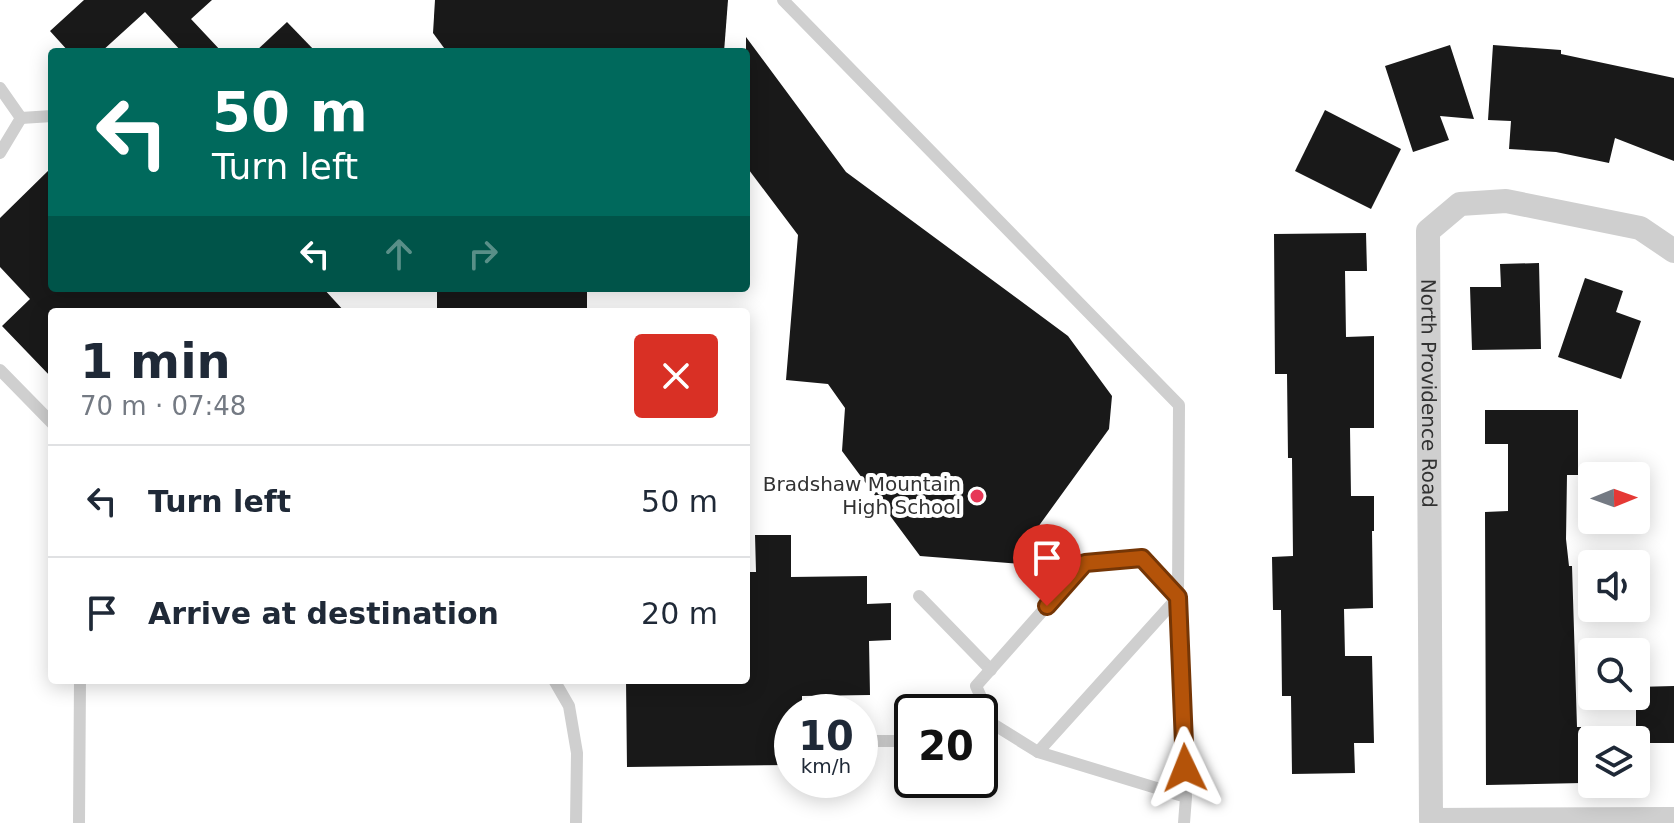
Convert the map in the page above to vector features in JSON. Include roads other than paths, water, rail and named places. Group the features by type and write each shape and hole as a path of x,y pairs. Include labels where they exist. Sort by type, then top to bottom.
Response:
{"street":[{"name":"North Providence Road","path":"1674,251 1640,228 1506,201 1460,204 1428,231 1431,820 1674,819"}],"lane":[{"path":"783,0 1179,405 1178,597 1186,797 1184,823"},
{"path":"0,88 21,118"},
{"path":"21,118 48,116"},
{"path":"0,153 21,118"},
{"path":"0,370 48,419"},
{"path":"980,694 976,686 1085,563 1142,558 1178,597"},
{"path":"919,596 991,670"},
{"path":"1038,752 1178,597"},
{"path":"79,823 80,684"},
{"path":"556,684 569,706 577,753 576,823"},
{"path":"998,727 1038,752 1186,797"}],"place":[{"name":"Bradshaw Mountain High School","path":"977,496"}]}
